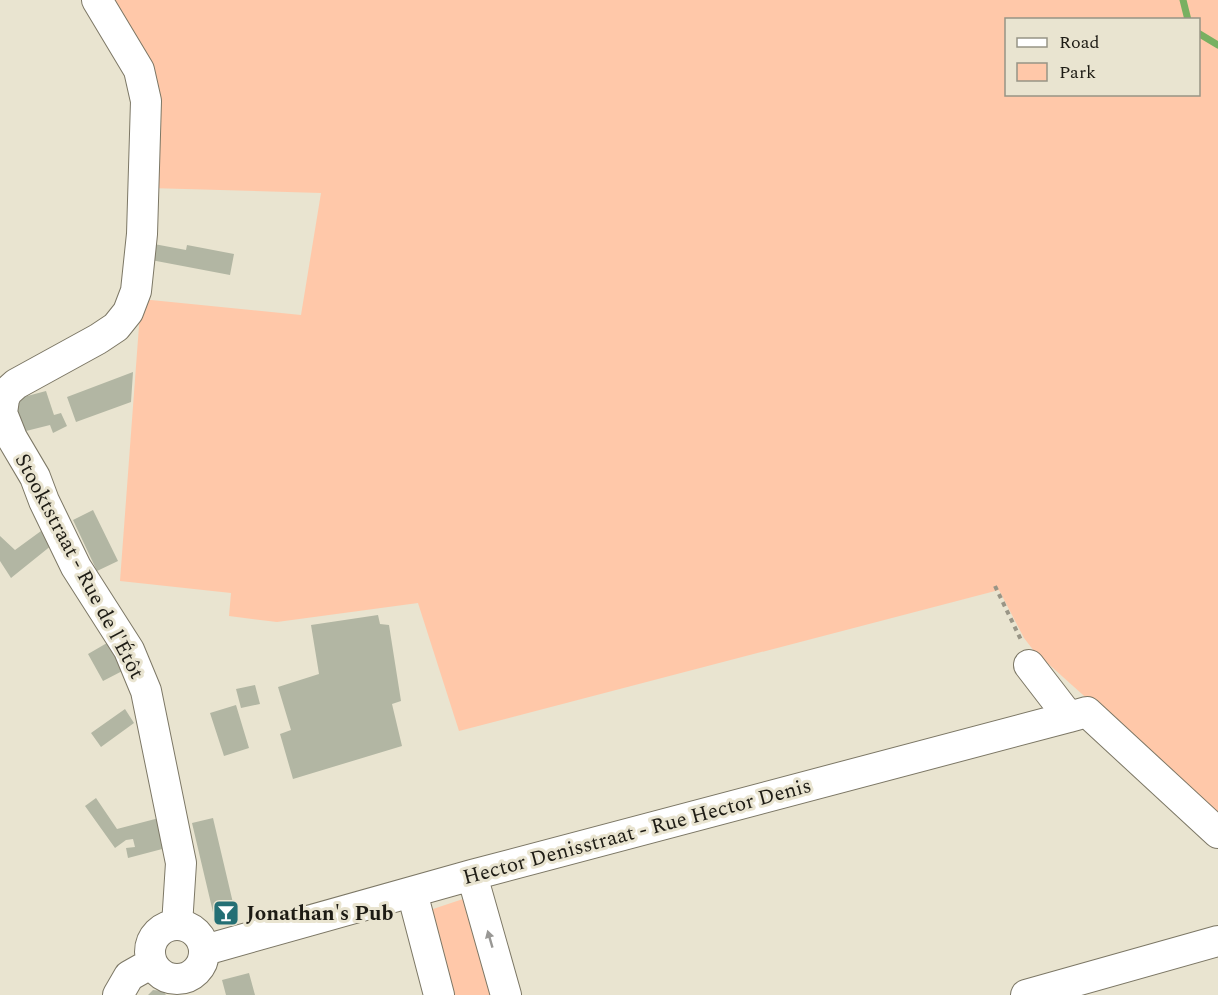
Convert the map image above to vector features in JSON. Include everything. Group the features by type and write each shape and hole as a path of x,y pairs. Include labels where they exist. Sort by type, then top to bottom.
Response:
{"street":[{"name":"Stooktstraat - Rue de l'Étôt","path":"97,0 139,70 146,101 142,234 135,291 128,312 116,327 16,384 7,392 2,413 12,438 35,477 76,567 129,650 146,691 180,863 177,925"},
{"path":"1029,665 1070,717 1087,712 1218,833"},
{"name":"Hector Denisstraat - Rue Hector Denis","path":"205,950 472,875 1070,717"},
{"path":"472,875 506,995"},
{"path":"412,892 439,995"},
{"path":"177,925 189,927 199,935 205,950 204,961 197,971 192,987 160,974 152,963 150,948 153,939 160,932 177,925"},
{"path":"1026,995 1218,941"},
{"path":"118,995 129,976 152,963"}],"path":[{"path":"995,586 1026,650 1029,665"}],"green space":[{"path":"106,0 1218,0 1218,816 1034,651 1024,638 999,590 459,731 418,603 277,622 229,616 231,593 120,581 141,299 301,315 321,193 149,188 151,97"},
{"path":"466,898 498,995 448,995 428,918 433,909"}],"building":[{"path":"154,244 186,250 187,245 234,254 230,275 151,260"},
{"path":"133,372 131,402 76,422 67,397"},
{"path":"46,391 54,415 61,413 67,426 53,433 50,425 22,432 13,403 16,399"},
{"path":"93,510 118,561 97,571 73,520"},
{"path":"41,531 52,545 11,578 0,561 0,536 15,550"},
{"path":"378,615 380,624 389,625 401,701 392,704 402,746 293,779 280,734 291,730 278,687 319,674 311,625"},
{"path":"107,643 116,658 123,654 130,667 103,681 88,654"},
{"path":"255,685 260,704 241,708 236,689"},
{"path":"236,705 249,748 224,756 210,713"},
{"path":"125,709 134,723 101,747 91,733"},
{"path":"96,798 117,829 159,818 166,848 128,858 126,848 135,847 133,839 126,840 115,848 85,806"},
{"path":"213,818 237,920 216,925 192,823"},
{"path":"249,973 255,995 226,995 222,980"},
{"path":"153,990 163,991 166,995 148,995"}],"waterway":[{"path":"1183,0 1188,18"},
{"path":"1200,34 1218,45"}],"place":[{"name":"Jonathan's Pub","path":"226,913"}]}
